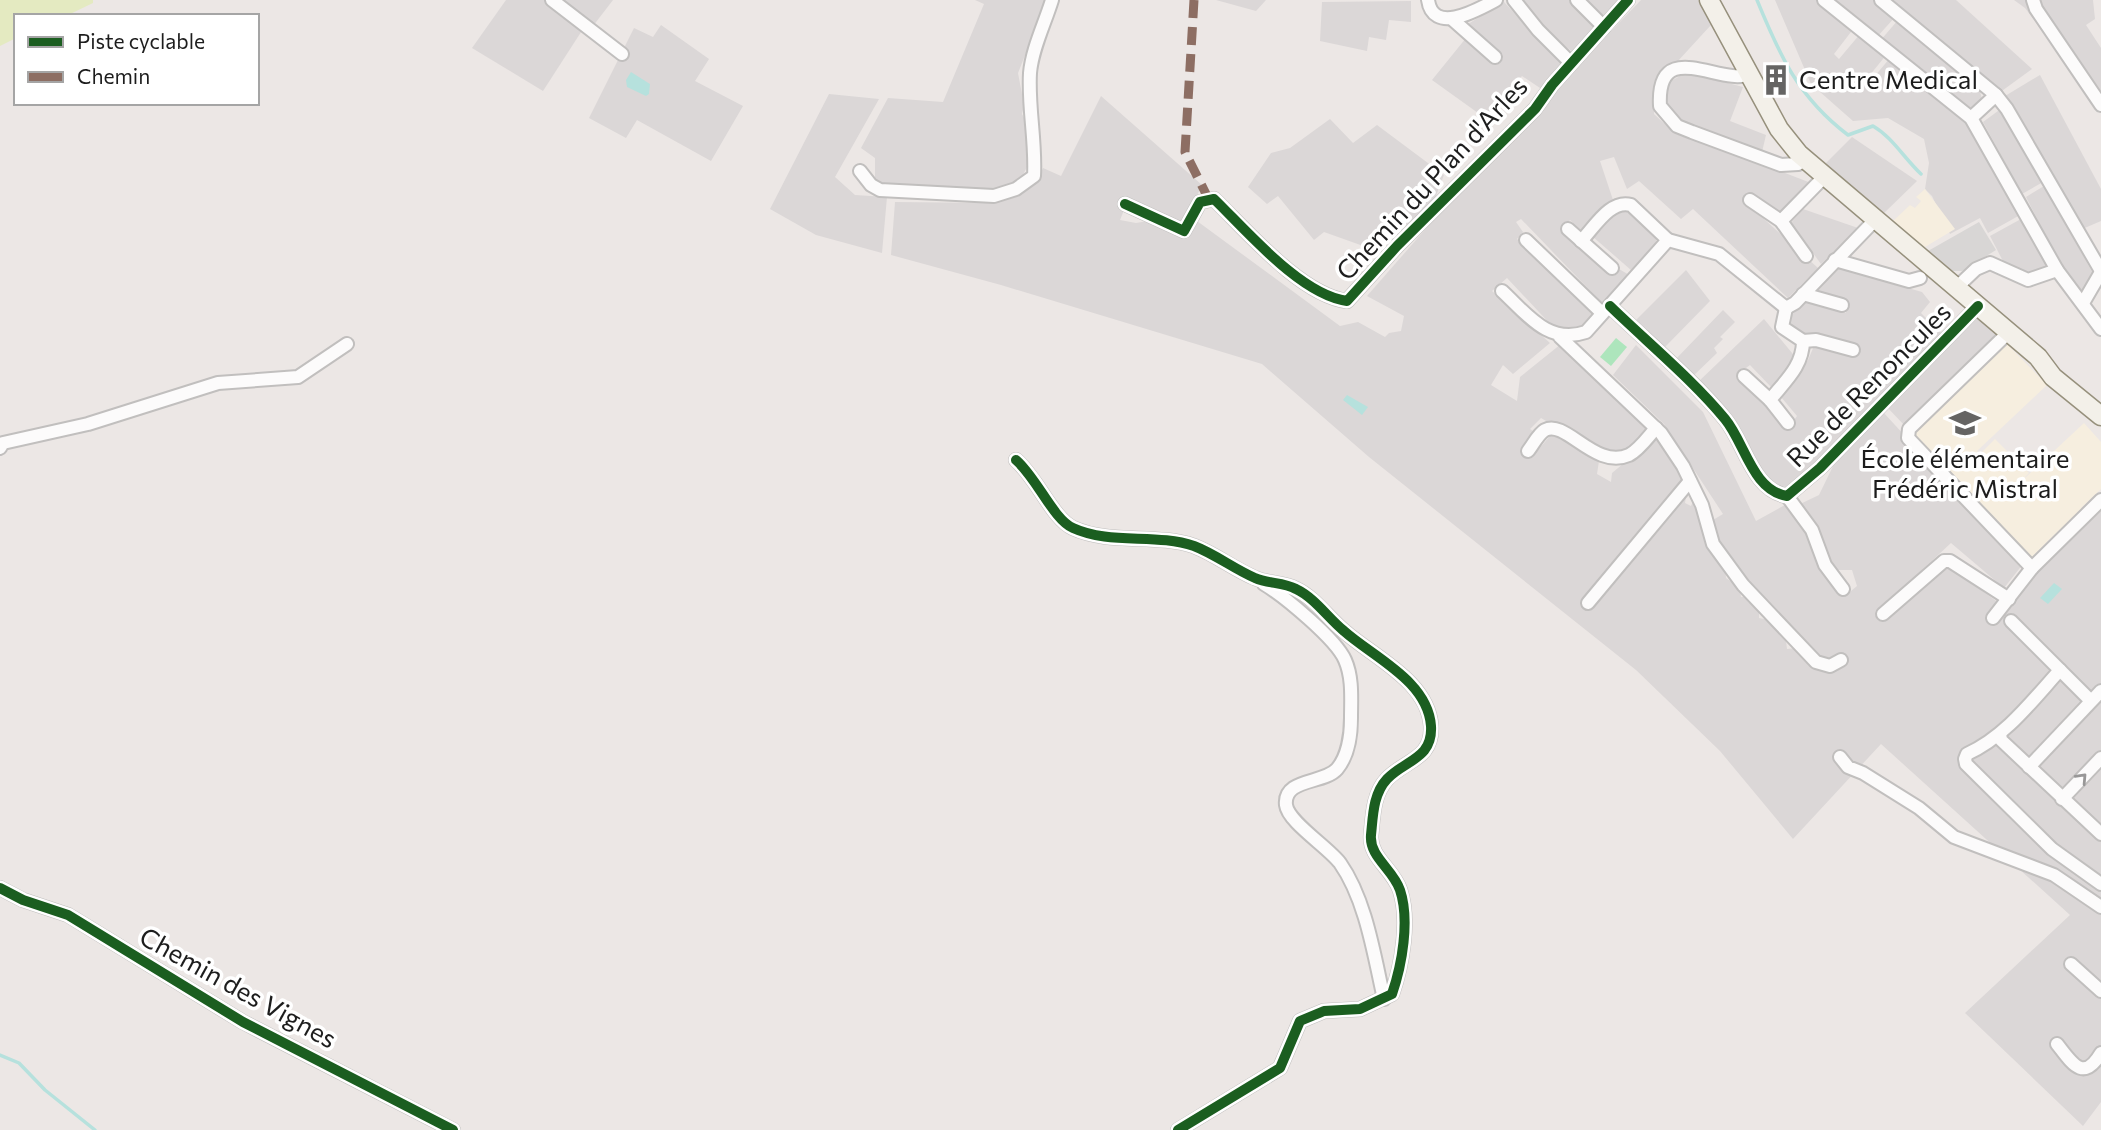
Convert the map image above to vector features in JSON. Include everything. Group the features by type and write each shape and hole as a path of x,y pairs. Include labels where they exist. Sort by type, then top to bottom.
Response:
{"main road":[{"path":"1709,0 1787,142 1874,220 2038,357 2053,377 2101,416"},
{"path":"2038,357 2059,368 2101,402"}],"street":[{"path":"552,0 622,54"},
{"path":"860,171 871,185 880,190 994,196 1016,189 1034,176 1035,133 1030,108 1030,70 1052,0"},
{"path":"1428,0 1436,13 1452,19 1495,57"},
{"path":"1452,19 1496,0"},
{"path":"1514,0 1538,30 1572,63"},
{"path":"1577,0 1604,27"},
{"name":"Chemin du Plan d'Arles","path":"1125,204 1184,231 1200,202 1214,199 1292,274 1338,300 1347,301 1397,246 1535,109 1628,0"},
{"path":"1824,0 1971,118 2057,270 2101,329"},
{"path":"1881,0 1996,95 2007,109 2101,272 2083,303"},
{"path":"2033,0 2036,9 2101,105"},
{"path":"1749,74 1735,78 1695,67 1682,68 1671,73 1661,87 1660,106 1677,126 1692,132 1781,165 1798,164 1804,160"},
{"path":"1971,118 1996,95"},
{"path":"1781,221 1824,177"},
{"path":"1749,200 1781,221 1806,256"},
{"path":"1581,241 1613,207 1631,205 1668,240 1720,254 1786,308"},
{"path":"1853,350 1816,340 1803,341 1782,327 1786,308 1803,294 1874,220"},
{"path":"1568,229 1612,268"},
{"path":"1526,240 1606,310"},
{"path":"1560,337 1586,332 1668,240"},
{"path":"1835,260 1909,281 1920,278"},
{"path":"1956,288 1976,269 1990,262 2028,280 2057,270"},
{"path":"1502,291 1544,331 1560,337 1656,428 1690,481 1707,520 1713,544 1743,585 1816,663 1830,666 1841,660"},
{"path":"1803,294 1842,306"},
{"name":"Rue de Renoncules","path":"1606,310 1726,420 1757,475 1772,491 1787,496 1820,468 1978,306"},
{"path":"2009,332 1909,429 1908,438 2032,568"},
{"path":"1770,400 1800,363 1803,341"},
{"path":"0,449 3,443 88,424 218,383 298,377 347,344"},
{"path":"1744,376 1770,400 1788,424"},
{"path":"1528,451 1544,430 1552,428 1559,429 1591,451 1620,458 1632,454 1656,428"},
{"path":"1016,460 1038,482 1054,512 1072,528 1194,546 1283,596 1345,659 1351,686 1352,726 1344,758 1337,770 1325,778 1293,788 1286,796 1286,809 1294,820 1338,861 1354,884 1384,999"},
{"path":"1588,603 1690,481"},
{"path":"1787,496 1812,530 1825,565 1843,589"},
{"path":"1993,618 2032,568 2101,500"},
{"path":"1883,614 1944,561 1977,577 2009,599"},
{"path":"1178,1130 1280,1068 1293,1031 1300,1021 1324,1011 1360,1009 1384,999 1392,994 1399,974 1403,917 1400,890 1375,854 1371,839 1375,803 1388,778 1416,761 1427,749 1431,722 1419,696 1399,673 1344,632 1312,601 1296,589 1258,580"},
{"path":"2011,621 2091,701"},
{"path":"2060,670 2000,734 1980,750 1967,754 1966,764 2052,849 2101,884"},
{"path":"2029,766 2101,691"},
{"path":"2000,734 2001,740 2062,799 2099,829"},
{"path":"1840,757 1848,767 1863,773 1919,808 1954,837 2054,875 2101,907"},
{"path":"2062,799 2101,758"},
{"name":"Chemin des Vignes","path":"0,888 23,900 68,915 243,1021 453,1130"},
{"path":"2071,964 2101,991"},
{"path":"2057,1044 2075,1066 2082,1069 2091,1067 2101,1053"}],"shaded area":[{"path":"506,0 545,0 583,29 543,91 472,48"},
{"path":"560,0 613,0 593,26"},
{"path":"975,0 1047,0 1018,73 1024,105 1022,114 1030,128 1033,155 1022,177 1008,186 987,190 882,185 875,181 875,158 861,148 888,98 943,102 984,4"},
{"path":"1216,0 1266,0 1256,11"},
{"path":"1522,0 1569,0 1596,28 1573,52 1547,33"},
{"path":"1587,0 1621,0 1606,18"},
{"path":"1641,0 1698,0 1711,25 1655,86 1654,114 1670,129 1811,183 1788,210 1777,211 1747,194 1742,199 1818,268 1788,298 1693,209 1681,219 1639,181 1627,189 1614,157 1600,161 1613,200 1583,232 1570,220 1562,230 1611,270 1619,269 1631,276 1604,305 1521,219 1516,222 1523,232 1517,239 1594,313 1583,327 1566,331 1553,327 1507,278 1492,291 1550,343 1513,374 1503,365 1491,385 1517,401 1520,377 1561,344 1644,423 1646,432 1628,452 1611,455 1594,449 1541,418 1530,429 1536,433 1525,450 1533,456 1555,430 1599,461 1597,474 1611,482 1612,473 1659,434 1680,468 1687,491 1685,503 1691,506 1694,499 1725,565 1726,578 1740,588 1741,597 1749,596 1759,606 1759,618 1764,619 1767,614 1785,633 1787,649 1796,648 1820,671 1841,665 1825,663 1740,571 1715,533 1713,520 1723,514 1664,424 1613,375 1636,345 1703,412 1756,521 1785,505 1807,532 1824,572 1845,596 1857,586 1852,570 1836,570 1814,525 1798,505 1819,495 1837,458 1883,412 2023,564 2004,588 1951,543 1879,610 1946,565 1999,603 1997,622 2041,567 2101,511 2101,1102 2083,1126 1965,1013 2070,915 1881,744 1793,839 1720,751 1636,670 1369,457 1262,364 1001,285 891,255 895,202 994,203 1016,197 1037,180 1043,168 1061,176 1101,96 1202,185 1182,227 1124,210 1120,220 1136,223 1148,221 1187,239 1197,221 1340,326 1358,322 1385,337 1389,333 1401,331 1404,316 1367,296 1472,176"},
{"path":"1775,0 1821,0 1854,28 1834,54 1839,59 1860,34 1887,54 1865,81 1869,83 1890,58 1964,118 2020,215 1988,233 1980,218 1950,234 1932,196 1925,189 1929,163 1924,139 1888,118 1853,121 1811,84"},
{"path":"1832,0 1874,0 1895,17 1877,37"},
{"path":"1887,0 1956,0 2032,69 1999,93"},
{"path":"2014,0 2093,0 2095,19 2086,25 2101,48 2101,108 2025,8"},
{"path":"1411,1 1411,22 1389,20 1386,40 1369,37 1367,51 1320,41 1322,2"},
{"path":"1504,2 1563,65 1543,90 1522,76 1485,118 1432,80 1466,38 1499,63 1503,59 1468,24"},
{"path":"1898,20 1978,84 1982,99 1975,109 1967,110 1880,41"},
{"path":"661,25 709,59 695,81 743,106 711,161 637,120 626,138 589,118 634,28 653,37"},
{"path":"1687,72 1743,87 1730,121 1766,135 1762,152 1677,120 1666,111 1664,97 1671,81"},
{"path":"2040,75 2101,189 2101,221 2080,230 2005,96"},
{"path":"829,94 879,99 835,177 855,195 887,197 882,253 816,235 770,209"},
{"path":"1998,111 2006,113 2043,182 2022,194 1983,122"},
{"path":"1330,119 1353,143 1377,125 1444,175 1434,201 1392,238 1385,235 1380,252 1324,232 1314,240 1278,196 1267,204 1248,187 1271,153 1290,148"},
{"path":"1852,137 1917,181 1882,215 1823,166"},
{"path":"2044,186 2095,277 2087,291 2079,294 2068,280 2026,197"},
{"path":"1925,189 1955,229 1925,247 1893,221 1910,205 1915,208 1921,201 1916,197"},
{"path":"1620,208 1629,209 1657,238 1655,245 1631,270 1592,236"},
{"path":"1803,209 1858,228 1821,264 1791,223"},
{"path":"2021,219 2048,266 2032,274 2005,265 1990,236"},
{"path":"1979,222 1996,250 1962,271 1951,271 1928,251"},
{"path":"1835,267 1922,292 1930,302 1921,313 1944,336 1790,491 1779,491 1763,473 1731,416 1697,383 1764,319 1797,359 1771,387 1750,365 1739,373 1787,430 1797,416 1781,397 1808,360 1814,346 1854,356 1856,345 1803,334 1791,325 1792,315 1803,302 1846,313 1846,303 1815,291"},
{"path":"1686,270 1710,301 1664,348 1635,321"},
{"path":"1723,310 1735,322 1720,337 1723,339 1714,348 1717,353 1692,377 1675,360"},
{"path":"1980,315 1998,336 1906,427 1886,406"},
{"path":"2006,343 2047,385 1977,451 1980,454 1995,439 2029,473 2012,490 2084,423 2101,442 2101,489 2081,508 2085,513 2059,538 2055,534 2031,558 1911,435"}],"green space":[{"path":"0,0 93,0 93,3 70,14 14,14 14,39 0,46"},
{"path":"1616,338 1627,347 1611,366 1600,357"}],"water":[{"path":"631,72 650,84 649,94 646,96 627,87 626,80"},
{"path":"1347,395 1368,407 1362,415 1343,400"},
{"path":"2054,583 2062,589 2048,604 2040,598"}],"waterway":[{"path":"1757,0 1792,74 1816,106 1848,135 1873,126 1892,142 1921,174"},
{"path":"0,1055 19,1063 45,1090 95,1130"}],"marked path":[{"path":"1194,0 1185,152 1208,198"}],"cycle path":[{"path":"1125,204 1184,231 1200,202 1214,199 1293,275 1329,296 1347,301 1397,246 1535,109 1552,85 1628,0"},
{"path":"1610,306 1713,405 1732,429 1750,464 1765,485 1787,496 1820,468 1978,306"},
{"path":"1016,460 1059,516 1073,528 1102,536 1164,540 1194,546 1255,578 1286,585 1303,593 1344,631 1410,683 1428,710 1431,726 1428,746 1382,785 1373,813 1371,843 1377,857 1397,883 1403,902 1402,956 1392,994 1360,1009 1324,1011 1300,1021 1280,1068 1178,1130"},
{"path":"0,888 23,900 68,915 243,1022 453,1130"}],"place":[{"name":"Centre Medical","path":"1776,80"},
{"name":"École élémentaire Frédéric Mistral","path":"1965,423"}]}
